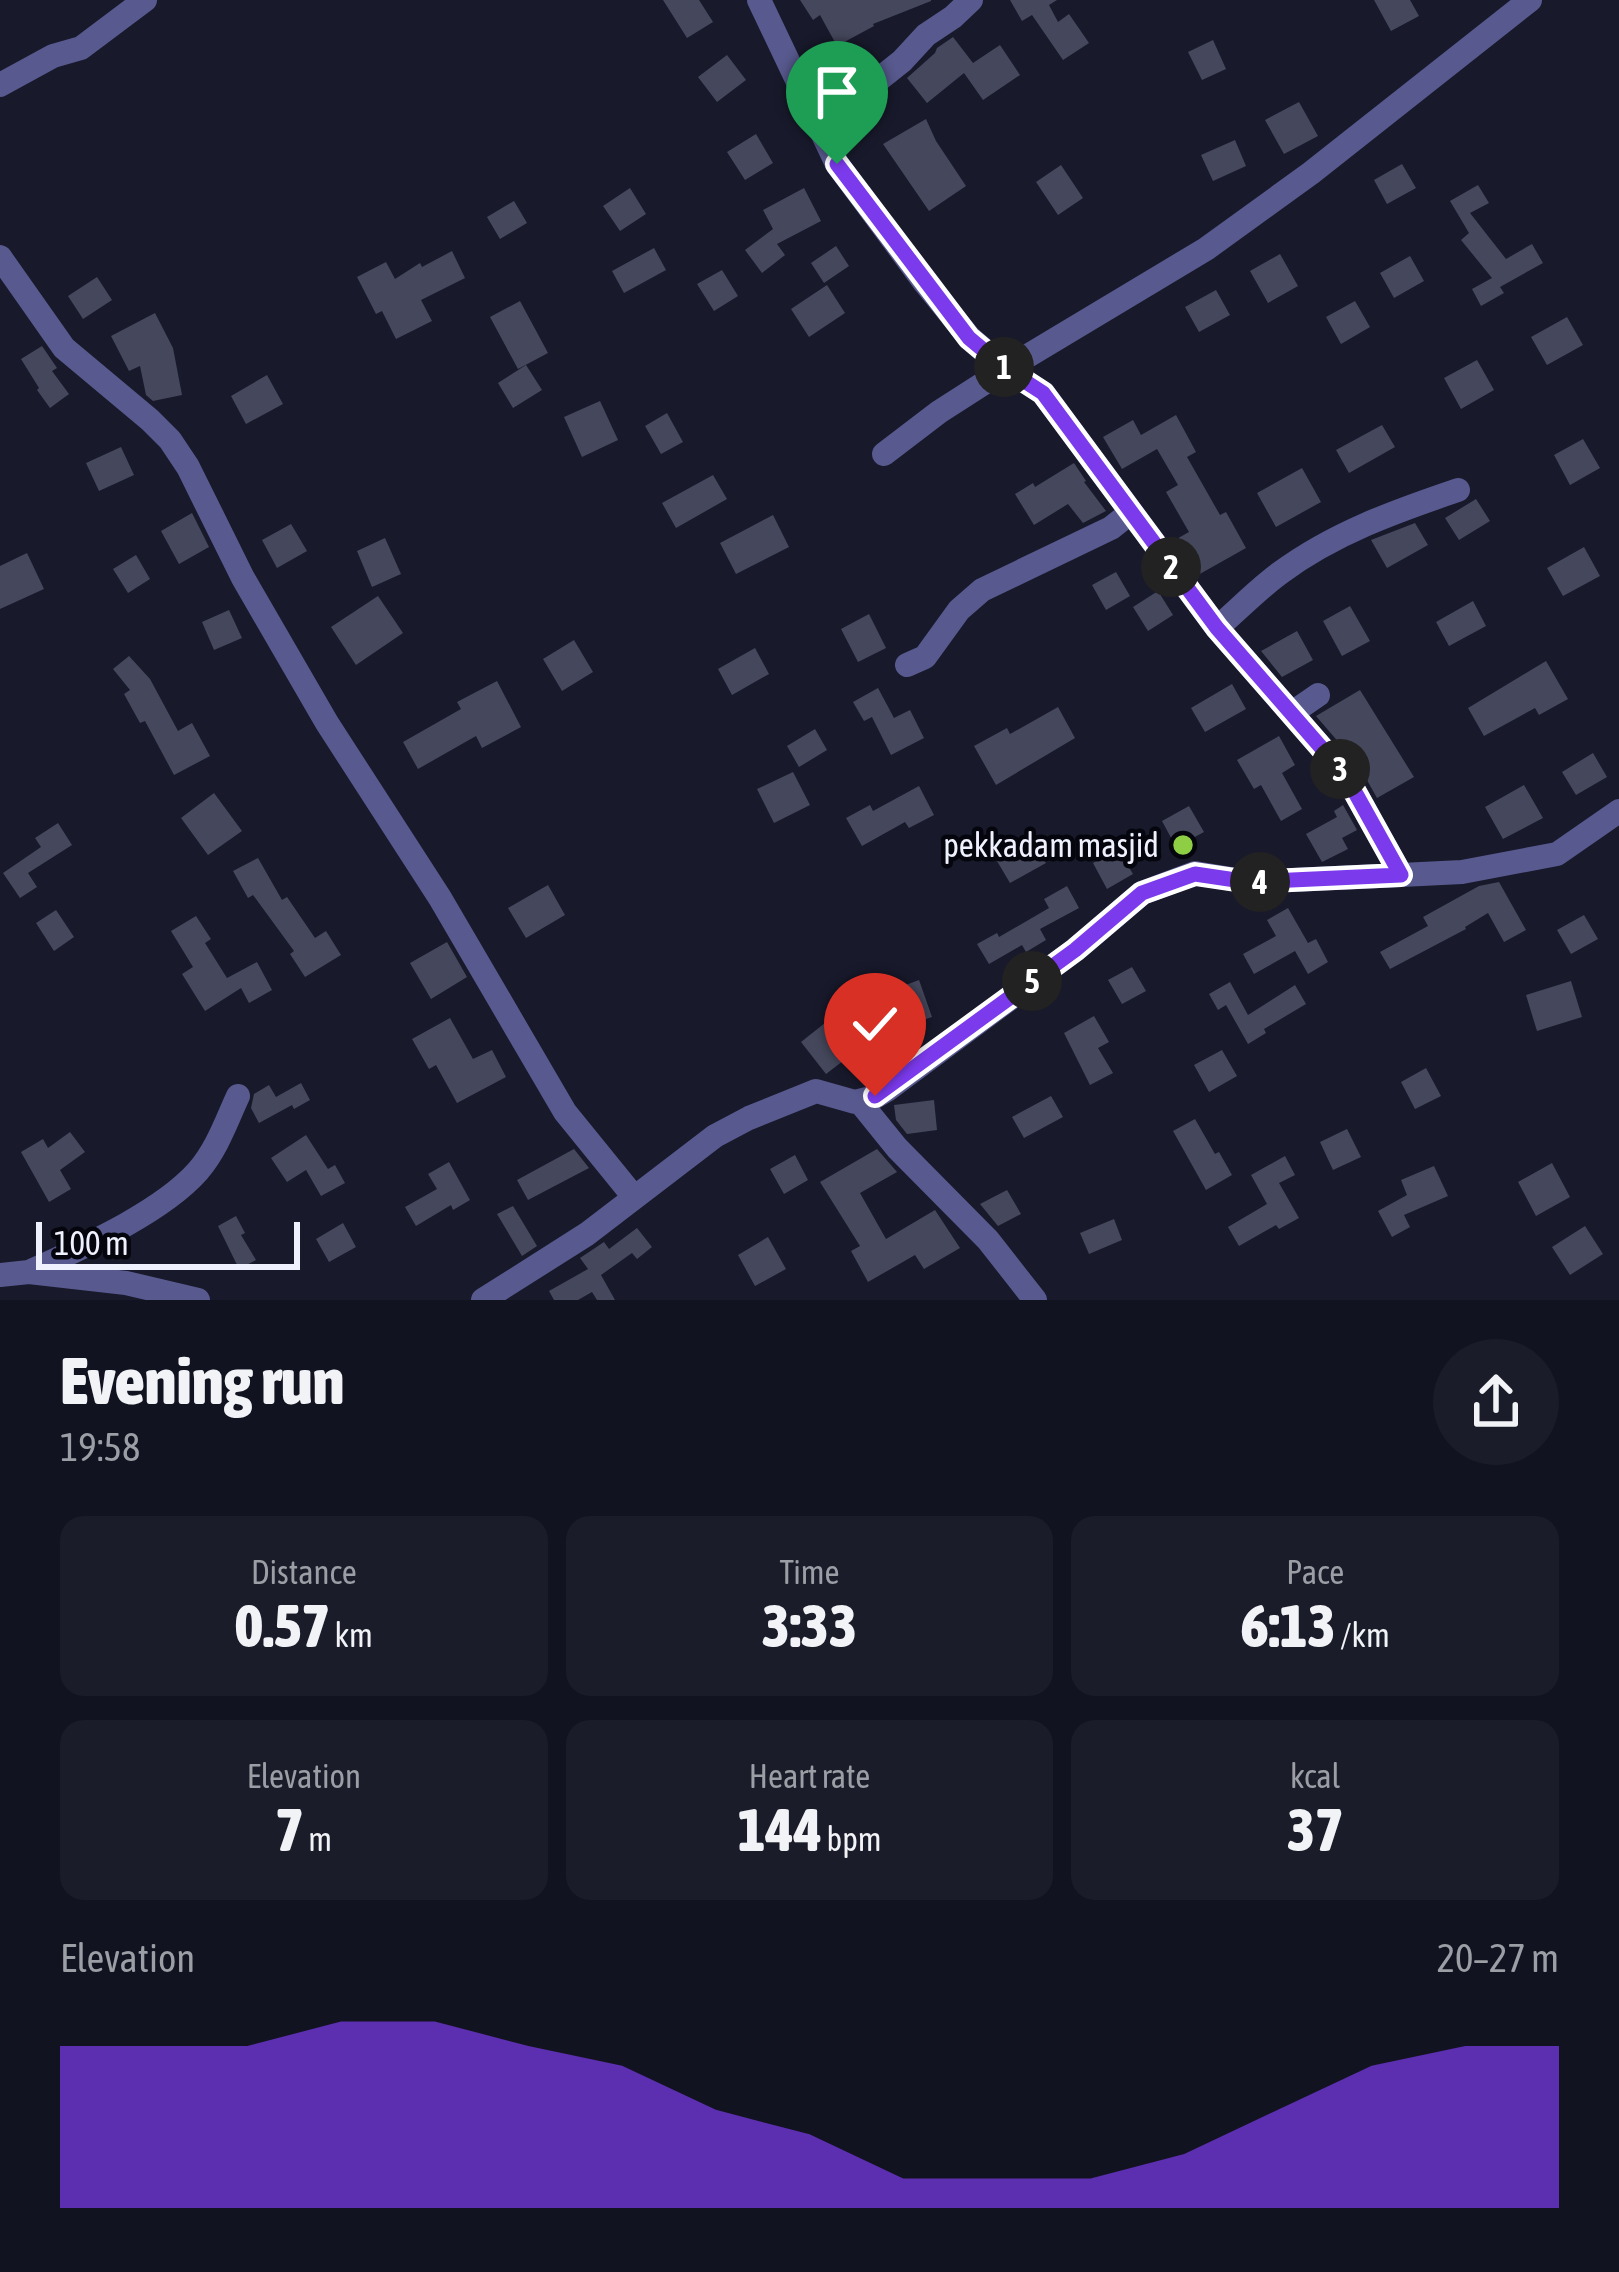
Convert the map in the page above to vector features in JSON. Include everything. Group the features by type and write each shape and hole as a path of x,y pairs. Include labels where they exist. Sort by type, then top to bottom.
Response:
{"street":[{"path":"0,85 53,56 81,47 145,0"},
{"path":"759,0 837,164 969,338 1043,393 1217,628 1346,776 1401,875"},
{"path":"819,127 971,0"},
{"path":"884,454 1006,369 1206,249 1311,173 1530,0"},
{"path":"0,256 64,348 170,440 327,723 440,898 565,1112 634,1197"},
{"path":"1217,628 1280,573 1340,536 1458,490"},
{"path":"907,665 925,657 959,610 982,590 1111,528 1130,513"},
{"path":"1292,712 1318,695"},
{"path":"483,1300 587,1234 715,1136 816,1090 855,1102 887,1090 1075,950 1142,893 1195,874 1249,882 1462,872 1557,854 1619,811"},
{"path":"29,1272 123,1226 198,1172 218,1142 238,1096"},
{"path":"860,1101 897,1148 988,1240 1035,1300"},
{"path":"0,1275 29,1272 126,1283 199,1300"}],"building":[{"path":"663,0 699,0 713,22 687,38"},
{"path":"800,0 931,1 873,24 837,46 820,15 813,20"},
{"path":"1010,0 1057,0 1049,5 1058,22 1069,14 1089,43 1063,60 1032,15 1022,21"},
{"path":"1374,0 1410,0 1419,16 1391,31"},
{"path":"953,37 973,63 1000,45 1020,75 983,100 964,73 927,103 907,78"},
{"path":"1213,40 1226,69 1202,80 1188,52"},
{"path":"727,55 746,80 717,102 698,77"},
{"path":"1299,102 1318,136 1284,154 1265,120"},
{"path":"926,119 966,186 929,211 883,144"},
{"path":"756,134 773,163 745,180 727,152"},
{"path":"1235,140 1246,166 1213,181 1201,155"},
{"path":"1402,164 1416,188 1387,204 1374,180"},
{"path":"1061,165 1083,198 1058,215 1036,182"},
{"path":"1478,185 1489,203 1470,213 1506,259 1532,244 1543,263 1500,287 1504,293 1481,306 1472,289 1492,278 1461,240 1469,233 1450,201"},
{"path":"630,188 646,214 620,231 603,206"},
{"path":"804,188 821,221 777,244 785,255 762,273 745,250 773,229 763,210"},
{"path":"514,201 527,223 500,239 487,217"},
{"path":"836,246 849,266 824,283 811,263"},
{"path":"654,248 666,270 624,293 612,271"},
{"path":"452,251 465,278 421,300 432,321 396,339 382,311 376,314 357,277 386,262 395,279"},
{"path":"1280,254 1298,286 1268,303 1250,271"},
{"path":"1410,256 1424,281 1394,298 1380,273"},
{"path":"722,270 738,296 714,311 697,284"},
{"path":"97,277 112,300 83,319 68,296"},
{"path":"827,285 845,313 809,337 791,309"},
{"path":"1216,290 1230,315 1199,332 1185,307"},
{"path":"520,301 548,353 518,369 490,317"},
{"path":"1355,301 1370,327 1341,344 1326,317"},
{"path":"155,313 173,348 182,395 153,401 146,395 140,366 129,371 111,336"},
{"path":"1567,317 1583,345 1547,365 1531,337"},
{"path":"42,346 69,394 50,408 21,359"},
{"path":"1477,360 1494,390 1461,409 1444,378"},
{"path":"526,365 542,390 513,408 498,383"},
{"path":"267,375 283,404 246,424 231,396"},
{"path":"600,401 618,440 582,457 564,417"},
{"path":"667,413 683,442 661,454 645,426"},
{"path":"1176,415 1196,452 1187,457 1220,515 1226,512 1246,548 1198,575 1173,541 1189,532 1166,492 1178,485 1157,449 1122,469 1103,437 1133,420 1141,435"},
{"path":"1382,425 1395,447 1349,473 1336,450"},
{"path":"1583,439 1600,468 1570,485 1554,455"},
{"path":"121,447 134,475 99,491 86,463"},
{"path":"1074,463 1106,511 1083,523 1068,504 1034,525 1015,494"},
{"path":"1302,468 1321,502 1276,527 1257,493"},
{"path":"713,475 727,499 676,528 662,503"},
{"path":"1476,499 1490,521 1459,540 1445,518"},
{"path":"192,513 209,547 179,564 161,531"},
{"path":"773,515 789,547 736,574 720,543"},
{"path":"1415,523 1428,545 1387,568 1371,540"},
{"path":"291,524 307,551 277,568 262,540"},
{"path":"385,538 401,574 372,587 357,551"},
{"path":"1584,547 1600,576 1563,596 1547,568"},
{"path":"27,553 44,589 0,609 0,566"},
{"path":"136,555 150,579 128,593 113,569"},
{"path":"1116,572 1130,596 1106,610 1092,585"},
{"path":"1158,591 1173,615 1148,631 1133,607"},
{"path":"378,596 403,633 356,665 331,627"},
{"path":"1473,601 1486,626 1449,646 1436,622"},
{"path":"1350,606 1370,641 1342,656 1323,621"},
{"path":"229,610 242,638 214,650 202,622"},
{"path":"869,614 886,648 858,662 841,629"},
{"path":"1297,631 1313,660 1282,677 1261,651"},
{"path":"574,640 593,672 562,691 543,659"},
{"path":"755,648 769,674 732,695 718,669"},
{"path":"129,656 150,679 178,731 192,723 210,756 174,775 145,721 140,723 124,694 130,690 113,669"},
{"path":"1546,661 1568,699 1539,715 1535,708 1484,736 1468,708"},
{"path":"497,681 521,727 482,748 476,736 418,769 403,742 461,709 457,702"},
{"path":"1232,684 1246,709 1205,732 1191,708"},
{"path":"878,688 894,718 910,710 924,738 891,755 872,717 864,721 853,702"},
{"path":"1360,690 1414,777 1377,798 1359,766 1316,716"},
{"path":"1058,707 1075,738 996,785 974,746 1007,728 1010,734"},
{"path":"815,729 827,750 799,767 787,746"},
{"path":"1279,736 1295,765 1282,773 1302,809 1281,821 1261,785 1254,789 1237,760"},
{"path":"1593,753 1607,777 1576,795 1562,772"},
{"path":"793,772 810,805 774,823 757,789"},
{"path":"1524,785 1543,818 1503,839 1485,807"},
{"path":"919,786 934,815 909,828 905,822 862,846 846,818 870,805 873,811"},
{"path":"214,793 242,831 208,855 181,818"},
{"path":"1343,805 1357,830 1342,838 1348,849 1322,862 1306,834 1337,817 1334,811"},
{"path":"1189,806 1204,832 1176,847 1162,821"},
{"path":"58,823 72,845 28,873 37,887 20,898 3,873 41,847 35,838"},
{"path":"1033,840 1046,863 1010,883 997,861"},
{"path":"1118,849 1133,874 1107,889 1093,863"},
{"path":"258,858 282,900 287,897 315,938 326,931 341,955 305,977 290,954 294,951 253,895 248,898 233,871"},
{"path":"1499,882 1526,930 1504,942 1488,913 1390,969 1380,952 1428,926 1423,917 1479,886"},
{"path":"548,885 565,915 526,938 508,908"},
{"path":"1067,886 1079,908 1040,929 1046,940 1026,952 1022,945 989,964 977,944 1049,908 1044,899"},
{"path":"1288,908 1308,943 1316,939 1328,962 1308,974 1295,951 1254,974 1243,954 1276,936 1267,920"},
{"path":"56,910 74,937 54,951 36,923"},
{"path":"1584,915 1598,939 1571,954 1557,930"},
{"path":"196,916 211,939 205,943 227,978 257,962 272,990 249,1003 241,988 205,1011 182,974 193,967 171,931"},
{"path":"447,942 467,977 431,999 410,963"},
{"path":"1132,967 1146,991 1122,1004 1108,980"},
{"path":"919,980 932,1017 899,1028 887,992"},
{"path":"1571,981 1582,1017 1537,1031 1526,995"},
{"path":"1230,982 1248,1015 1295,985 1306,1004 1248,1044 1226,1005 1218,1010 1209,994"},
{"path":"835,1015 860,1048 826,1074 801,1042"},
{"path":"1094,1016 1109,1042 1098,1048 1113,1073 1090,1085 1064,1033"},
{"path":"450,1018 473,1059 492,1050 506,1077 457,1103 436,1065 429,1069 412,1039"},
{"path":"1222,1050 1237,1076 1209,1092 1194,1065"},
{"path":"1426,1068 1441,1096 1415,1109 1401,1082"},
{"path":"301,1083 310,1100 259,1123 251,1108 254,1094 269,1085 276,1097"},
{"path":"1051,1096 1063,1117 1024,1138 1012,1117"},
{"path":"934,1100 937,1130 907,1134 896,1120 894,1105"},
{"path":"1195,1119 1232,1175 1206,1190 1173,1131"},
{"path":"1347,1129 1361,1157 1333,1170 1320,1142"},
{"path":"70,1132 85,1152 60,1170 71,1189 49,1202 21,1152 43,1139 48,1148"},
{"path":"306,1135 328,1169 335,1165 345,1183 321,1196 306,1170 287,1182 271,1158"},
{"path":"574,1149 589,1168 528,1200 517,1180"},
{"path":"877,1149 897,1172 860,1193 886,1239 935,1210 960,1248 924,1269 915,1255 868,1282 851,1251 860,1246 820,1182"},
{"path":"795,1155 808,1180 784,1194 770,1169"},
{"path":"1285,1156 1295,1175 1279,1183 1299,1218 1239,1246 1228,1227 1267,1204 1251,1175"},
{"path":"449,1162 470,1200 453,1210 451,1205 416,1226 405,1207 437,1189 428,1174"},
{"path":"1552,1163 1570,1197 1536,1216 1518,1182"},
{"path":"1434,1166 1448,1196 1404,1215 1410,1227 1392,1237 1378,1211 1407,1195 1401,1180"},
{"path":"1007,1190 1021,1214 998,1226 980,1204"},
{"path":"513,1206 537,1246 522,1256 497,1214"},
{"path":"236,1216 256,1260 239,1269 218,1226"},
{"path":"1114,1219 1122,1240 1089,1254 1080,1233"},
{"path":"343,1223 356,1247 329,1262 316,1239"},
{"path":"1585,1226 1603,1254 1570,1275 1552,1247"},
{"path":"637,1228 652,1247 637,1259 632,1253 601,1275 615,1300 597,1300 592,1292 578,1300 554,1300 549,1291 588,1269 580,1258 604,1242 609,1249"},
{"path":"768,1237 786,1269 755,1286 738,1255"}],"place":[{"name":"pekkadam masjid","path":"1183,845"}],"route":[{"path":"837,164 969,338 1043,393 1217,628 1346,776 1401,875 1249,882 1195,874 1142,893 1075,950 875,1096"}]}
